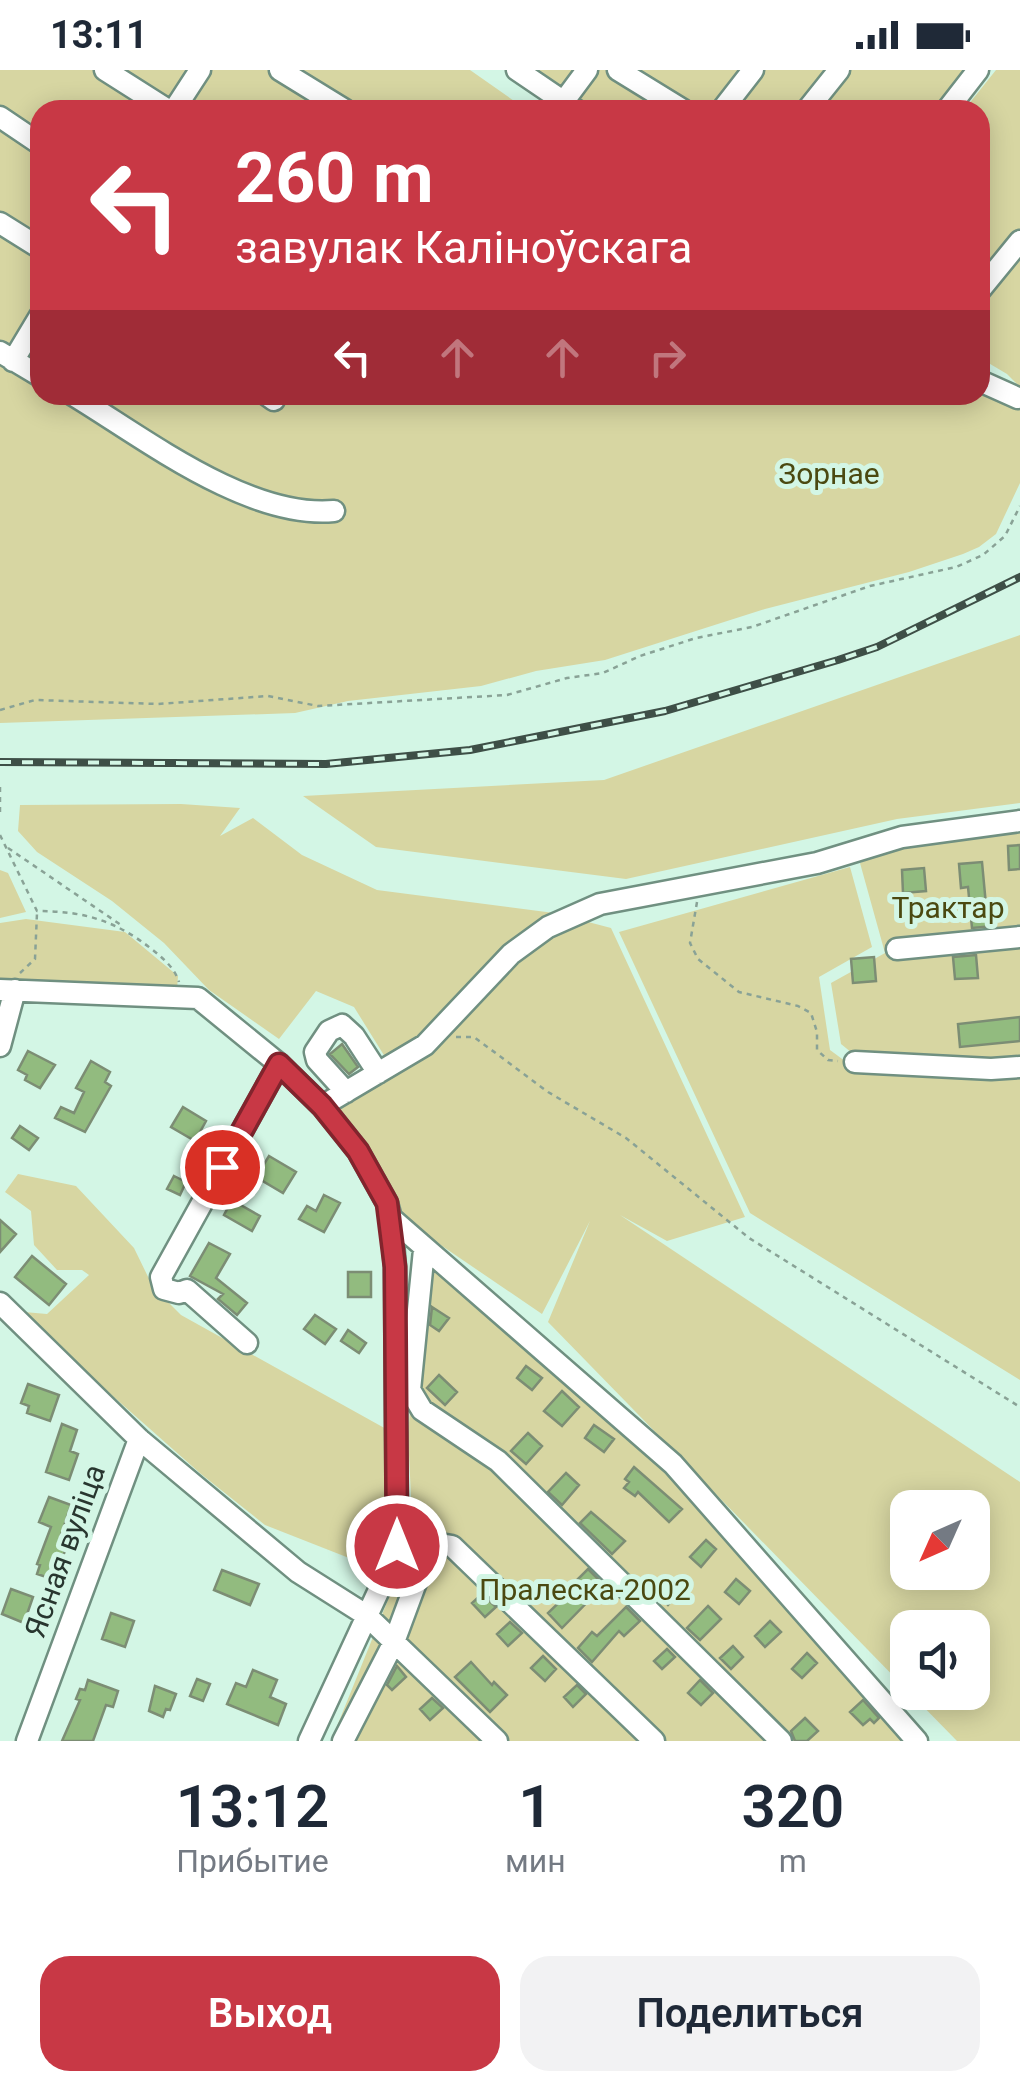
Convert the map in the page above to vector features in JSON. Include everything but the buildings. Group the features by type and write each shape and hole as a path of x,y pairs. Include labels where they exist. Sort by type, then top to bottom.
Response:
{"street":[{"path":"105,70 154,100"},
{"path":"178,100 200,70"},
{"path":"280,70 328,100"},
{"path":"517,70 561,100"},
{"path":"573,100 587,70"},
{"path":"618,70 667,100"},
{"path":"730,100 753,70"},
{"path":"815,100 839,70"},
{"path":"955,100 978,70"},
{"path":"0,117 30,137"},
{"path":"0,223 30,242"},
{"path":"990,278 1020,241"},
{"path":"30,328 6,356 30,370"},
{"path":"990,385 1018,398"},
{"path":"89,405 214,481 268,504 334,512"},
{"path":"322,1106 425,1045 511,954 548,927 600,904 818,863 902,837 1020,821"},
{"path":"897,949 1020,937"},
{"path":"0,1046 7,990 198,998 279,1064 322,1106 373,1174 391,1218 395,1267 397,1546 309,1741"},
{"path":"346,1092 317,1060 315,1052 330,1031 342,1025 378,1073"},
{"path":"855,1062 1020,1068"},
{"path":"247,1343 187,1290 179,1293 164,1289 161,1277 279,1064"},
{"path":"391,1218 674,1464 909,1738"},
{"path":"424,1250 410,1390 422,1410 498,1461 781,1741"},
{"path":"0,1304 139,1439 298,1572 366,1615 496,1741"},
{"name":"Ясная вуліца","path":"27,1741 139,1439"},
{"path":"343,1741 394,1642 427,1553 440,1544 452,1546 654,1741"}],"path":[{"path":"0,710 35,700 158,704 268,696 318,706 506,695 567,678 603,674 640,656 696,638 752,627 870,586 956,567 983,554 1005,536 1020,506"},
{"path":"0,787 0,812"},
{"path":"0,835 37,911 35,959 7,990"},
{"path":"5,846 127,928 176,974 184,998"},
{"path":"698,886 690,943 698,959 739,992 798,1006 811,1013 820,1055 828,1060 855,1062"},
{"path":"37,911 72,911 127,928"},
{"path":"425,1045 449,1037 474,1037 548,1092 626,1138 749,1238 1020,1407"}],"green space":[{"name":"Зорнае","path":"0,70 470,70 513,100 30,100 30,405 990,405 990,391 1020,407 1020,483 996,534 963,554 909,572 765,609 605,660 536,671 481,686 348,701 295,713 0,723"},
{"path":"527,70 966,70 942,100 572,100"},
{"path":"996,70 1020,70 1020,387 990,364 990,100 972,100"},
{"path":"1020,635 1020,803 897,819 626,879 376,847 303,796 604,780"},
{"path":"181,804 240,808 220,836 253,818 302,855 377,890 554,913 611,928 745,1217 667,1241 620,1215 1020,1482 1020,1741 957,1741 927,1710 990,1710 990,1610 890,1610 890,1673 548,1322 590,1221 542,1314 401,1218 384,1176 336,1112 395,1073 354,1007 316,991 279,1039 209,990 164,943 112,901 37,852 18,831 20,805"},
{"name":"Трактар","path":"1020,827 1020,1062 857,1057 841,1044 831,983 885,953 860,863 903,842"},
{"path":"850,867 872,947 819,977 830,1050 853,1067 1020,1073 1020,1380 750,1213 619,932"},
{"path":"0,870 8,873 26,912 0,918"},
{"path":"26,919 125,932 178,976 177,990 0,981 0,923"},
{"path":"18,1174 76,1186 134,1248 153,1287 181,1315 388,1430 383,1550 349,1558 265,1525 201,1474 30,1323 24,1312 47,1314 89,1275 82,1270 57,1270 34,1245 31,1211 5,1192"},
{"name":"Пралеска-2002","path":"424,1250 673,1464 914,1741 331,1741 413,1538 408,1434"}],"railway":[{"path":"0,762 326,764 470,750 665,711 838,660 877,647 1020,577"}],"route":[{"path":"222,1167 279,1064 322,1106 358,1151 387,1203 395,1267 397,1546"}]}
